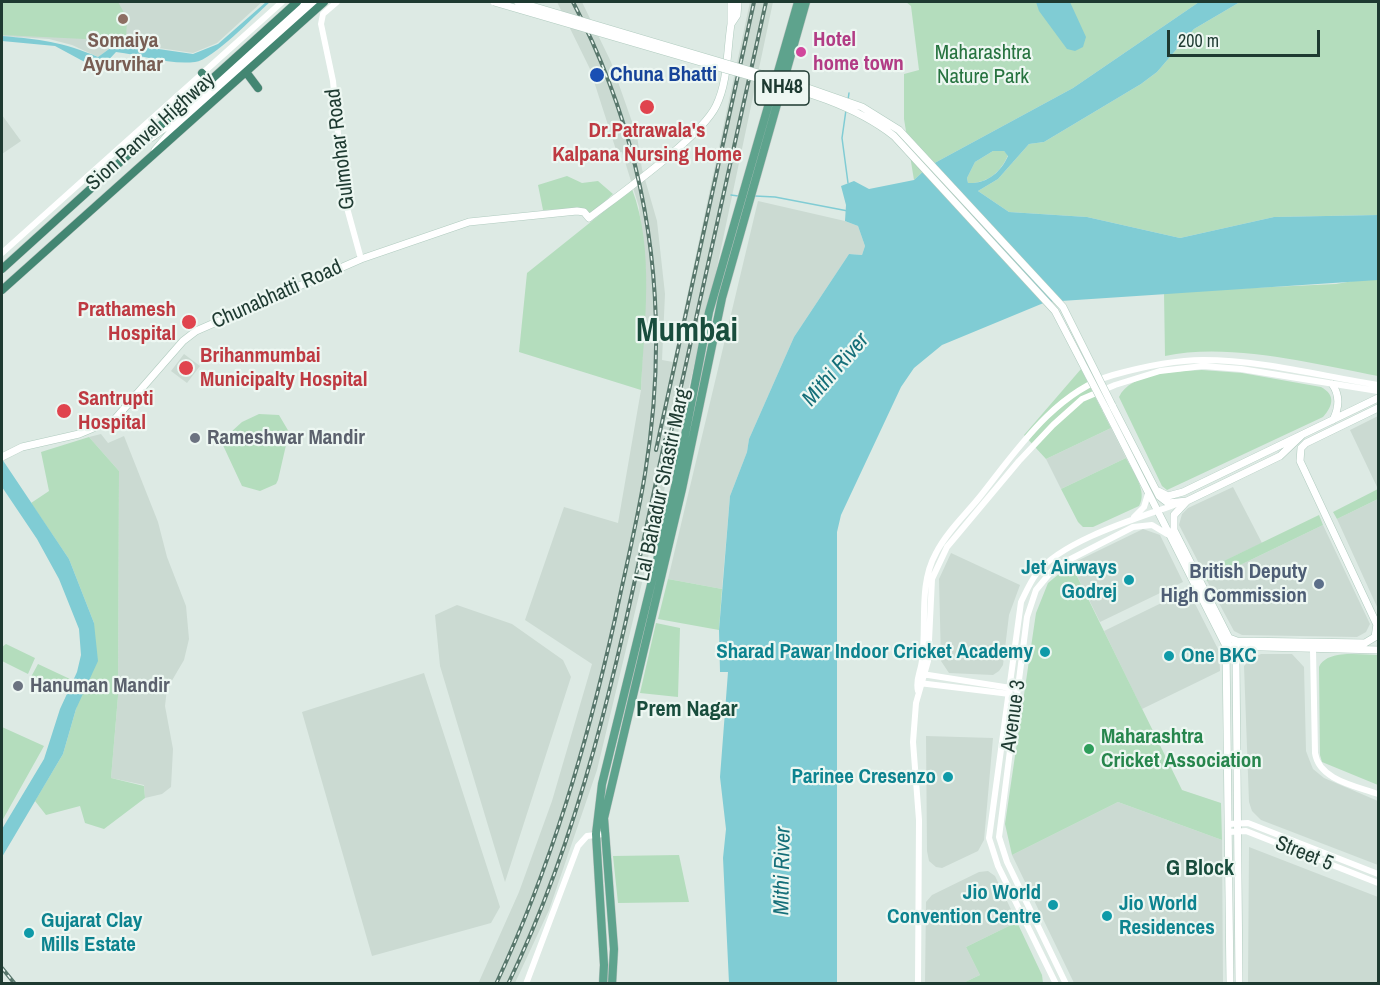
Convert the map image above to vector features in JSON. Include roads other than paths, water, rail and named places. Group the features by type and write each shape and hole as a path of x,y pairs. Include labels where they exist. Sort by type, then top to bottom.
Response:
{"highway":[{"name":"Sion Panvel Highway","path":"2,269 297,2"},
{"name":"Sion Panvel Highway","path":"2,290 324,2"},
{"path":"246,72 258,88"},
{"path":"202,73 209,80"}],"main road":[{"path":"143,163 173,129 306,2"},
{"path":"132,151 169,126 316,2"},
{"path":"494,2 800,92 858,113 878,124 902,144 1055,310 1163,500 1177,504 1187,501 1280,456 1302,435"},
{"path":"518,2 802,86 882,117 899,130 1062,307 1167,534 1226,646"},
{"path":"731,2 731,24"},
{"path":"731,24 737,15 738,2"},
{"name":"Lal Bahadur Shastri Marg","path":"679,488 697,372 754,173 798,2"},
{"name":"Lal Bahadur Shastri Marg","path":"760,147 806,2"},
{"name":"Chunabhatti Road","path":"3,456 22,447 79,434 115,418 183,341 196,331 361,259 469,222 577,211 584,212 589,218 708,119 720,96 731,24"},
{"name":"Lal Bahadur Shastri Marg","path":"603,984 600,834 602,783 652,601 730,255"},
{"path":"697,372 707,365"},
{"path":"1332,384 1337,391 1338,406 1334,420"},
{"path":"1156,490 1168,496 1183,492 1378,398"},
{"path":"1300,461 1301,448 1306,443 1378,408"},
{"path":"1228,638 1237,641 1365,643 1375,637 1378,626 1300,461 1294,456 1280,456"},
{"path":"1187,501 1174,515 1174,530 1228,638 1226,646 1230,984"},
{"path":"1226,646 1378,650"},
{"path":"1239,984 1236,661 1244,647"},
{"name":"Lal Bahadur Shastri Marg","path":"600,834 614,949 612,984"}],"street":[{"path":"2,253 282,2"},
{"name":"Gulmohar Road","path":"337,2 323,14 324,39 333,81 344,197 361,259"},
{"path":"922,674 927,577 935,553 1018,448 1049,415 1079,391 1111,375 1158,365 1204,360 1242,363 1378,385"},
{"path":"918,984 919,820 913,742 932,579 940,558 1019,461 1053,425 1082,399 1115,385 1160,371 1203,366 1241,369 1378,391"},
{"path":"1111,375 1115,385"},
{"path":"1132,519 1144,507 1148,494"},
{"name":"Avenue 3","path":"1056,984 998,866 989,838 1017,623 1028,586 1050,560 1074,545 1132,519 1177,504"},
{"name":"Avenue 3","path":"1066,984 1007,862 999,837 1026,624 1036,590 1055,567 1133,527 1152,525 1167,534"},
{"path":"1017,623 1026,624"},
{"path":"1313,650 1315,753 1318,765 1327,774 1378,794"},
{"path":"922,674 1008,691"},
{"path":"919,683 1017,692"},
{"path":"1228,824 1238,823"},
{"name":"Street 5","path":"1238,823 1248,823 1378,874"},
{"name":"Street 5","path":"1228,832 1246,831 1378,883"},
{"path":"526,984 578,846 583,837 600,834"}],"water":[{"path":"266,2 270,2 223,46 195,62 165,61 116,52 104,65 92,66 55,46 2,41 2,36 39,40 98,57 116,44 193,54 218,44"},
{"path":"1036,2 1070,2 1086,37 1083,47 1075,51 1067,49 1039,11"},
{"name":"Mithi River","path":"1199,2 1240,2 1194,29 1157,72 1141,84 1044,142 1029,144 998,179 978,191 1009,212 1087,217 1180,238 1274,217 1378,215 1378,280 1046,302 942,345 914,368 901,387 841,515 837,532 837,983 729,983 723,858 726,829 720,777 728,672 720,672 719,630 730,496 747,452 749,439 794,337 849,254 862,255 865,246 858,226 845,221 846,205 841,186 854,181 869,189 914,180 929,166 1073,88","holes":["993,151 1004,151 1008,156 997,172 987,179 968,183 967,178 975,162"]},
{"path":"2,459 69,559 94,623 98,661 76,709 63,754 2,857 2,829 44,759 60,709 77,672 81,655 79,629 59,579 37,539 2,487"}],"waterway":[{"path":"848,100 849,93"},
{"path":"846,110 842,138 848,183"},
{"path":"731,195 738,196"},
{"path":"755,196 775,197 848,211"}],"railway":[{"path":"496,984 534,895 580,759 615,619 638,511 653,412 656,351 654,291 648,232 637,173 621,115 599,58 573,2"},
{"path":"656,450 754,2"},
{"path":"667,450 766,2"},
{"path":"508,984 537,919 584,785 620,648 665,440"},
{"path":"2,968 15,984"}],"place":[{"name":"Somaiya Ayurvihar","path":"123,19"},
{"name":"Hotel home town","path":"801,52"},
{"name":"Chuna Bhatti","path":"597,75"},
{"name":"Dr.Patrawala's Kalpana Nursing Home","path":"647,107"},
{"name":"Prathamesh Hospital","path":"189,322"},
{"name":"Brihanmumbai Municipalty Hospital","path":"186,368"},
{"name":"Santrupti Hospital","path":"64,411"},
{"name":"Rameshwar Mandir","path":"195,438"},
{"name":"Jet Airways Godrej","path":"1129,580"},
{"name":"British Deputy High Commission","path":"1319,584"},
{"name":"Sharad Pawar Indoor Cricket Academy","path":"1045,652"},
{"name":"One BKC","path":"1169,656"},
{"name":"Hanuman Mandir","path":"18,686"},
{"name":"Maharashtra Cricket Association","path":"1089,749"},
{"name":"Parinee Cresenzo","path":"948,777"},
{"name":"Jio World Convention Centre","path":"1053,905"},
{"name":"Jio World Residences","path":"1107,916"},
{"name":"Gujarat Clay Mills Estate","path":"29,933"}],"district":[{"name":"Mumbai","path":"687,332"},
{"name":"Prem Nagar","path":"687,710"},
{"name":"G Block","path":"1200,869"}],"park label":[{"name":"Maharashtra Nature Park","path":"983,65"}]}
